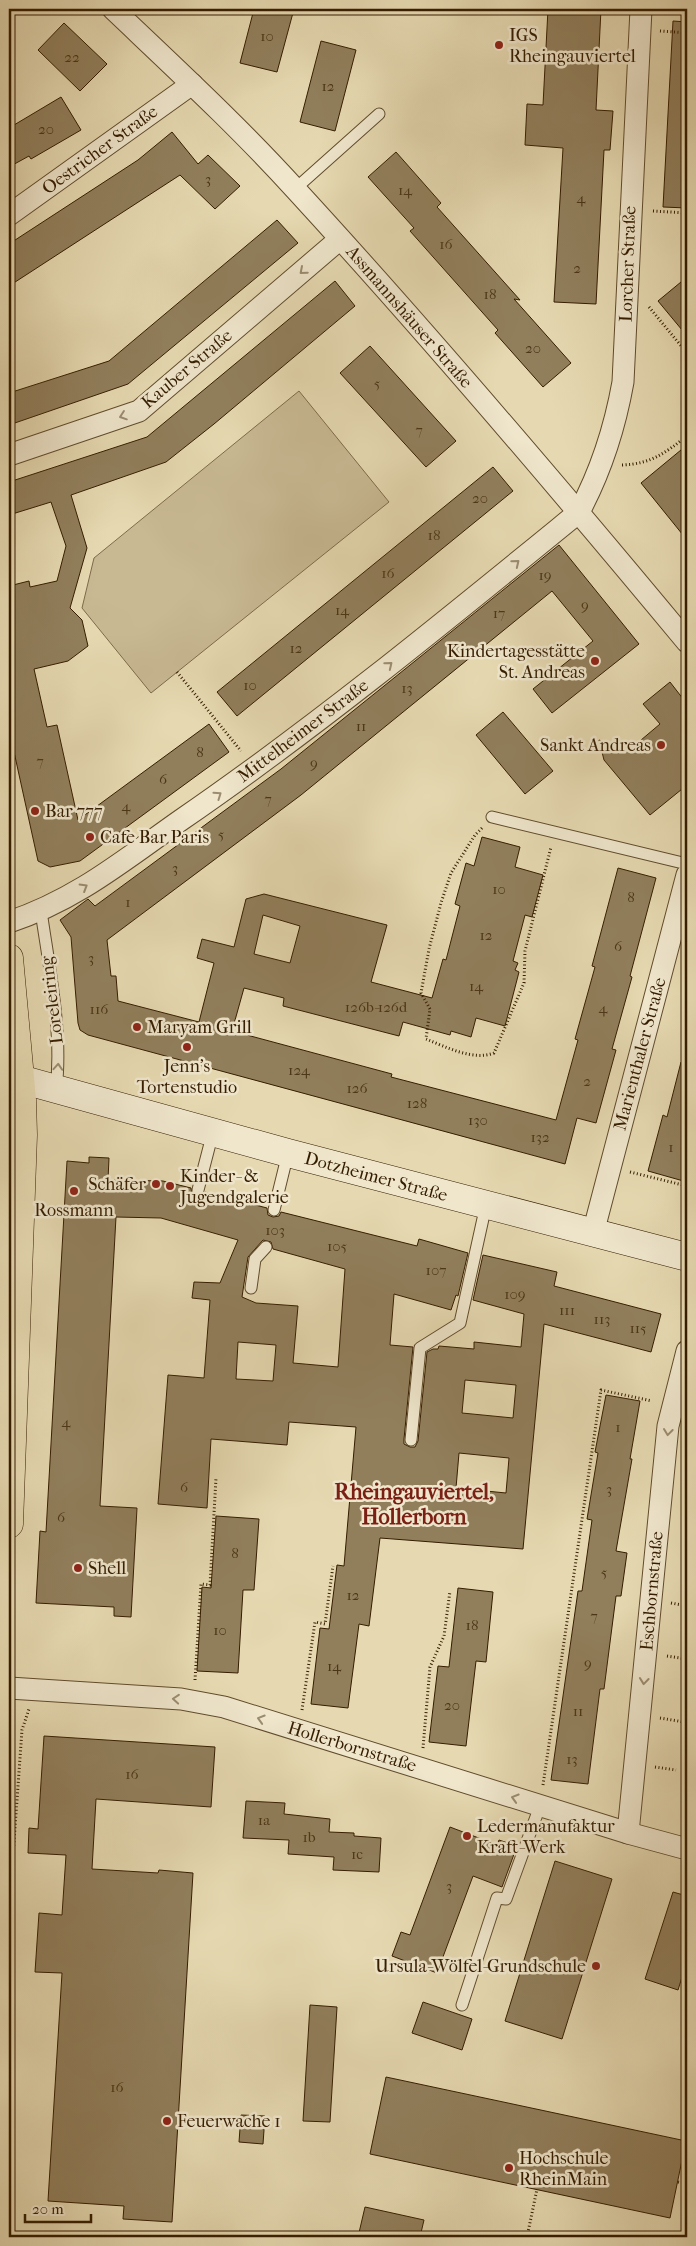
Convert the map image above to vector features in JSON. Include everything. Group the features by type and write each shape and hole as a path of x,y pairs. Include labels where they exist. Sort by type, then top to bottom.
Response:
{"main road":[{"path":"9,958 15,1077 23,1135 12,1356 9,1524"},
{"name":"Dotzheimer Straße","path":"15,1077 288,1153 687,1257"}],"street":[{"name":"Assmannshäuser Straße","path":"113,9 192,84 295,189 579,512 687,642"},
{"name":"Lorcher Straße","path":"579,512 590,491 612,429 623,382 641,9"},
{"name":"Oestricher Straße","path":"9,216 192,84"},
{"name":"Kauber Straße","path":"9,455 139,411 340,239"},
{"name":"Mittelheimer Straße","path":"9,922 42,911 88,886 256,769 579,512"},
{"name":"Marienthaler Straße","path":"593,1233 687,875"},
{"name":"Eschbornstraße","path":"628,1833 668,1426 687,1351"},
{"name":"Hollerbornstraße","path":"9,1688 193,1700 224,1707 628,1833 687,1849"}],"lane":[{"path":"295,189 379,114"},
{"path":"492,817 687,864"},
{"name":"Loreleiring","path":"42,911 58,1044 56,1089"},
{"path":"198,1190 213,1132"},
{"path":"274,1210 288,1153"},
{"path":"410,1440 420,1348 460,1323 486,1205"},
{"path":"251,1288 255,1259 266,1247"},
{"path":"462,2005 496,1898 506,1899 540,1806"}],"path":[{"path":"630,209 687,213"},
{"path":"626,305 648,307 687,353"},
{"path":"599,466 635,464 661,456 687,436"},
{"path":"177,672 256,769"},
{"path":"492,817 475,835 451,873 441,903 424,975 421,993 430,1009 426,1039 452,1050 484,1057 494,1053 524,983 525,951 555,832"},
{"path":"611,1167 687,1186"},
{"path":"540,1806 601,1390 673,1406"},
{"path":"193,1700 201,1584 210,1585 216,1478"},
{"path":"299,1730 315,1622 325,1624 333,1566"},
{"path":"421,1769 430,1667 444,1636 450,1591"},
{"path":"9,1912 22,1730 30,1707"},
{"path":"678,2182 687,2184"},
{"path":"527,2237 537,2189"}],"shaded area":[{"path":"299,391 389,502 151,693 82,608 94,558"}],"building":[{"path":"254,9 294,9 277,72 240,63"},
{"path":"548,9 601,9 596,110 613,111 610,150 604,150 596,304 554,302 563,148 525,145 527,104 543,105"},
{"path":"673,21 687,22 687,208 663,207"},
{"path":"64,23 107,64 80,91 38,50"},
{"path":"321,41 356,50 335,131 300,122"},
{"path":"61,97 81,130 31,159 29,156 9,167 9,128"},
{"path":"172,132 198,164 208,155 240,186 215,209 180,175 9,286 9,244 138,160"},
{"path":"396,152 441,203 437,207 520,300 514,299 571,363 543,387 495,333 498,330 410,231 414,228 368,177"},
{"path":"277,220 298,243 128,384 9,425 9,393 109,361"},
{"path":"687,277 687,336 658,301"},
{"path":"335,281 355,306 214,424 166,462 71,495 87,548 70,608 82,620 88,646 68,661 34,669 47,727 57,725 78,820 209,724 229,752 80,861 50,867 38,861 9,729 9,586 29,581 30,587 57,581 66,546 51,502 9,515 9,482 147,437"},
{"path":"370,346 456,441 426,467 340,373"},
{"path":"687,445 687,540 641,483"},
{"path":"493,467 513,491 237,716 217,692"},
{"path":"559,545 639,644 552,713 533,689 593,641 552,591 301,795 107,940 111,976 116,976 118,1001 199,1022 214,963 197,958 202,939 234,947 246,899 264,894 387,925 371,982 432,998 443,959 446,960 460,906 455,904 466,863 474,866 482,837 520,847 515,867 543,875 532,917 525,915 513,961 518,963 515,970 519,972 505,1026 476,1018 471,1037 451,1031 450,1035 403,1022 399,1036 283,1006 284,998 244,988 232,1031 392,1074 391,1077 556,1120 578,1040 575,1039 595,967 592,966 618,868 656,878 612,1049 616,1050 596,1123 577,1118 565,1164 88,1035 80,1030 71,937 60,920 88,899 95,906 281,769","holes":["263,915 300,926 290,963 254,954"]},
{"name":"Sankt Andreas","path":"670,682 687,704 687,785 650,815 604,760 599,740 628,751 660,724 643,704"},
{"path":"503,712 553,771 525,794 476,735"},
{"path":"681,1062 687,1063 687,1182 648,1171 663,1115 667,1117"},
{"path":"89,1157 109,1158 108,1180 163,1181 191,1188 192,1195 197,1197 203,1196 205,1192 267,1208 268,1215 273,1217 279,1216 281,1212 417,1246 419,1239 468,1253 458,1296 456,1295 451,1310 394,1294 390,1345 413,1347 404,1439 404,1444 410,1447 415,1447 418,1441 427,1352 438,1349 439,1346 474,1349 474,1342 521,1347 524,1314 473,1300 483,1255 557,1272 554,1286 661,1314 651,1352 544,1324 523,1549 380,1538 369,1626 359,1624 348,1708 311,1704 320,1628 329,1629 337,1565 344,1566 356,1427 289,1422 287,1445 211,1439 207,1508 158,1504 168,1375 204,1378 210,1300 192,1298 194,1282 220,1283 238,1240 161,1218 116,1217 100,1506 137,1508 131,1617 114,1616 114,1607 36,1603 40,1531 46,1532 67,1161 89,1163","holes":["263,1240 271,1242 273,1249 345,1269 338,1367 293,1363 298,1306 256,1303 242,1297 248,1257","238,1342 276,1345 273,1381 236,1379","465,1380 516,1385 513,1418 462,1413","459,1453 509,1458 506,1493 456,1488"]},
{"path":"606,1395 640,1401 616,1551 627,1553 621,1596 616,1596 604,1689 600,1689 588,1784 551,1780 578,1591 582,1591 592,1520 587,1519 598,1453 595,1452"},
{"path":"216,1516 259,1519 254,1590 243,1590 238,1673 197,1671 202,1587 211,1588"},
{"path":"458,1588 493,1592 486,1662 476,1661 466,1746 429,1742 438,1666 449,1667"},
{"name":"Feuerwache 1","path":"44,1736 215,1747 211,1807 96,1799 92,1869 158,1873 159,1870 193,1873 172,2222 123,2219 124,2206 48,2201 62,1973 35,1972 39,1913 62,1915 66,1855 28,1853 29,1828 38,1829"},
{"path":"246,1801 285,1803 284,1814 330,1819 329,1832 354,1833 354,1836 381,1838 379,1872 333,1870 334,1857 288,1854 289,1840 243,1838"},
{"path":"450,1827 497,1845 499,1840 517,1846 502,1887 473,1876 437,1973 392,1956 401,1932 410,1935"},
{"path":"555,1861 612,1879 562,2039 505,2021"},
{"path":"673,1892 687,1896 687,1961 678,1990 645,1979"},
{"path":"423,2002 472,2019 462,2050 412,2033"},
{"path":"310,2005 337,2007 330,2122 303,2121"},
{"path":"386,2077 686,2141 670,2218 370,2154"},
{"path":"241,2115 265,2116 263,2144 239,2142"},
{"path":"365,2207 424,2220 420,2237 358,2237"}],"place":[{"name":"IGS Rheingauviertel","path":"499,45"},
{"name":"Kindertagesstätte St. Andreas","path":"595,661"},
{"name":"Sankt Andreas","path":"661,745"},
{"name":"Bar 777","path":"35,811"},
{"name":"Cafe Bar Paris","path":"90,837"},
{"name":"Maryam Grill","path":"137,1027"},
{"name":"Jenn's Tortenstudio","path":"187,1047"},
{"name":"Schäfer","path":"156,1184"},
{"name":"Kinder- & Jugendgalerie","path":"170,1186"},
{"name":"Rossmann","path":"74,1191"},
{"name":"Shell","path":"78,1568"},
{"name":"Ledermanufaktur Kraft-Werk","path":"467,1836"},
{"name":"Ursula-Wölfel-Grundschule","path":"596,1966"},
{"name":"Feuerwache 1","path":"167,2121"},
{"name":"Hochschule RheinMain","path":"509,2168"}],"district":[{"name":"Rheingauviertel, Hollerborn","path":"414,1504"}]}
